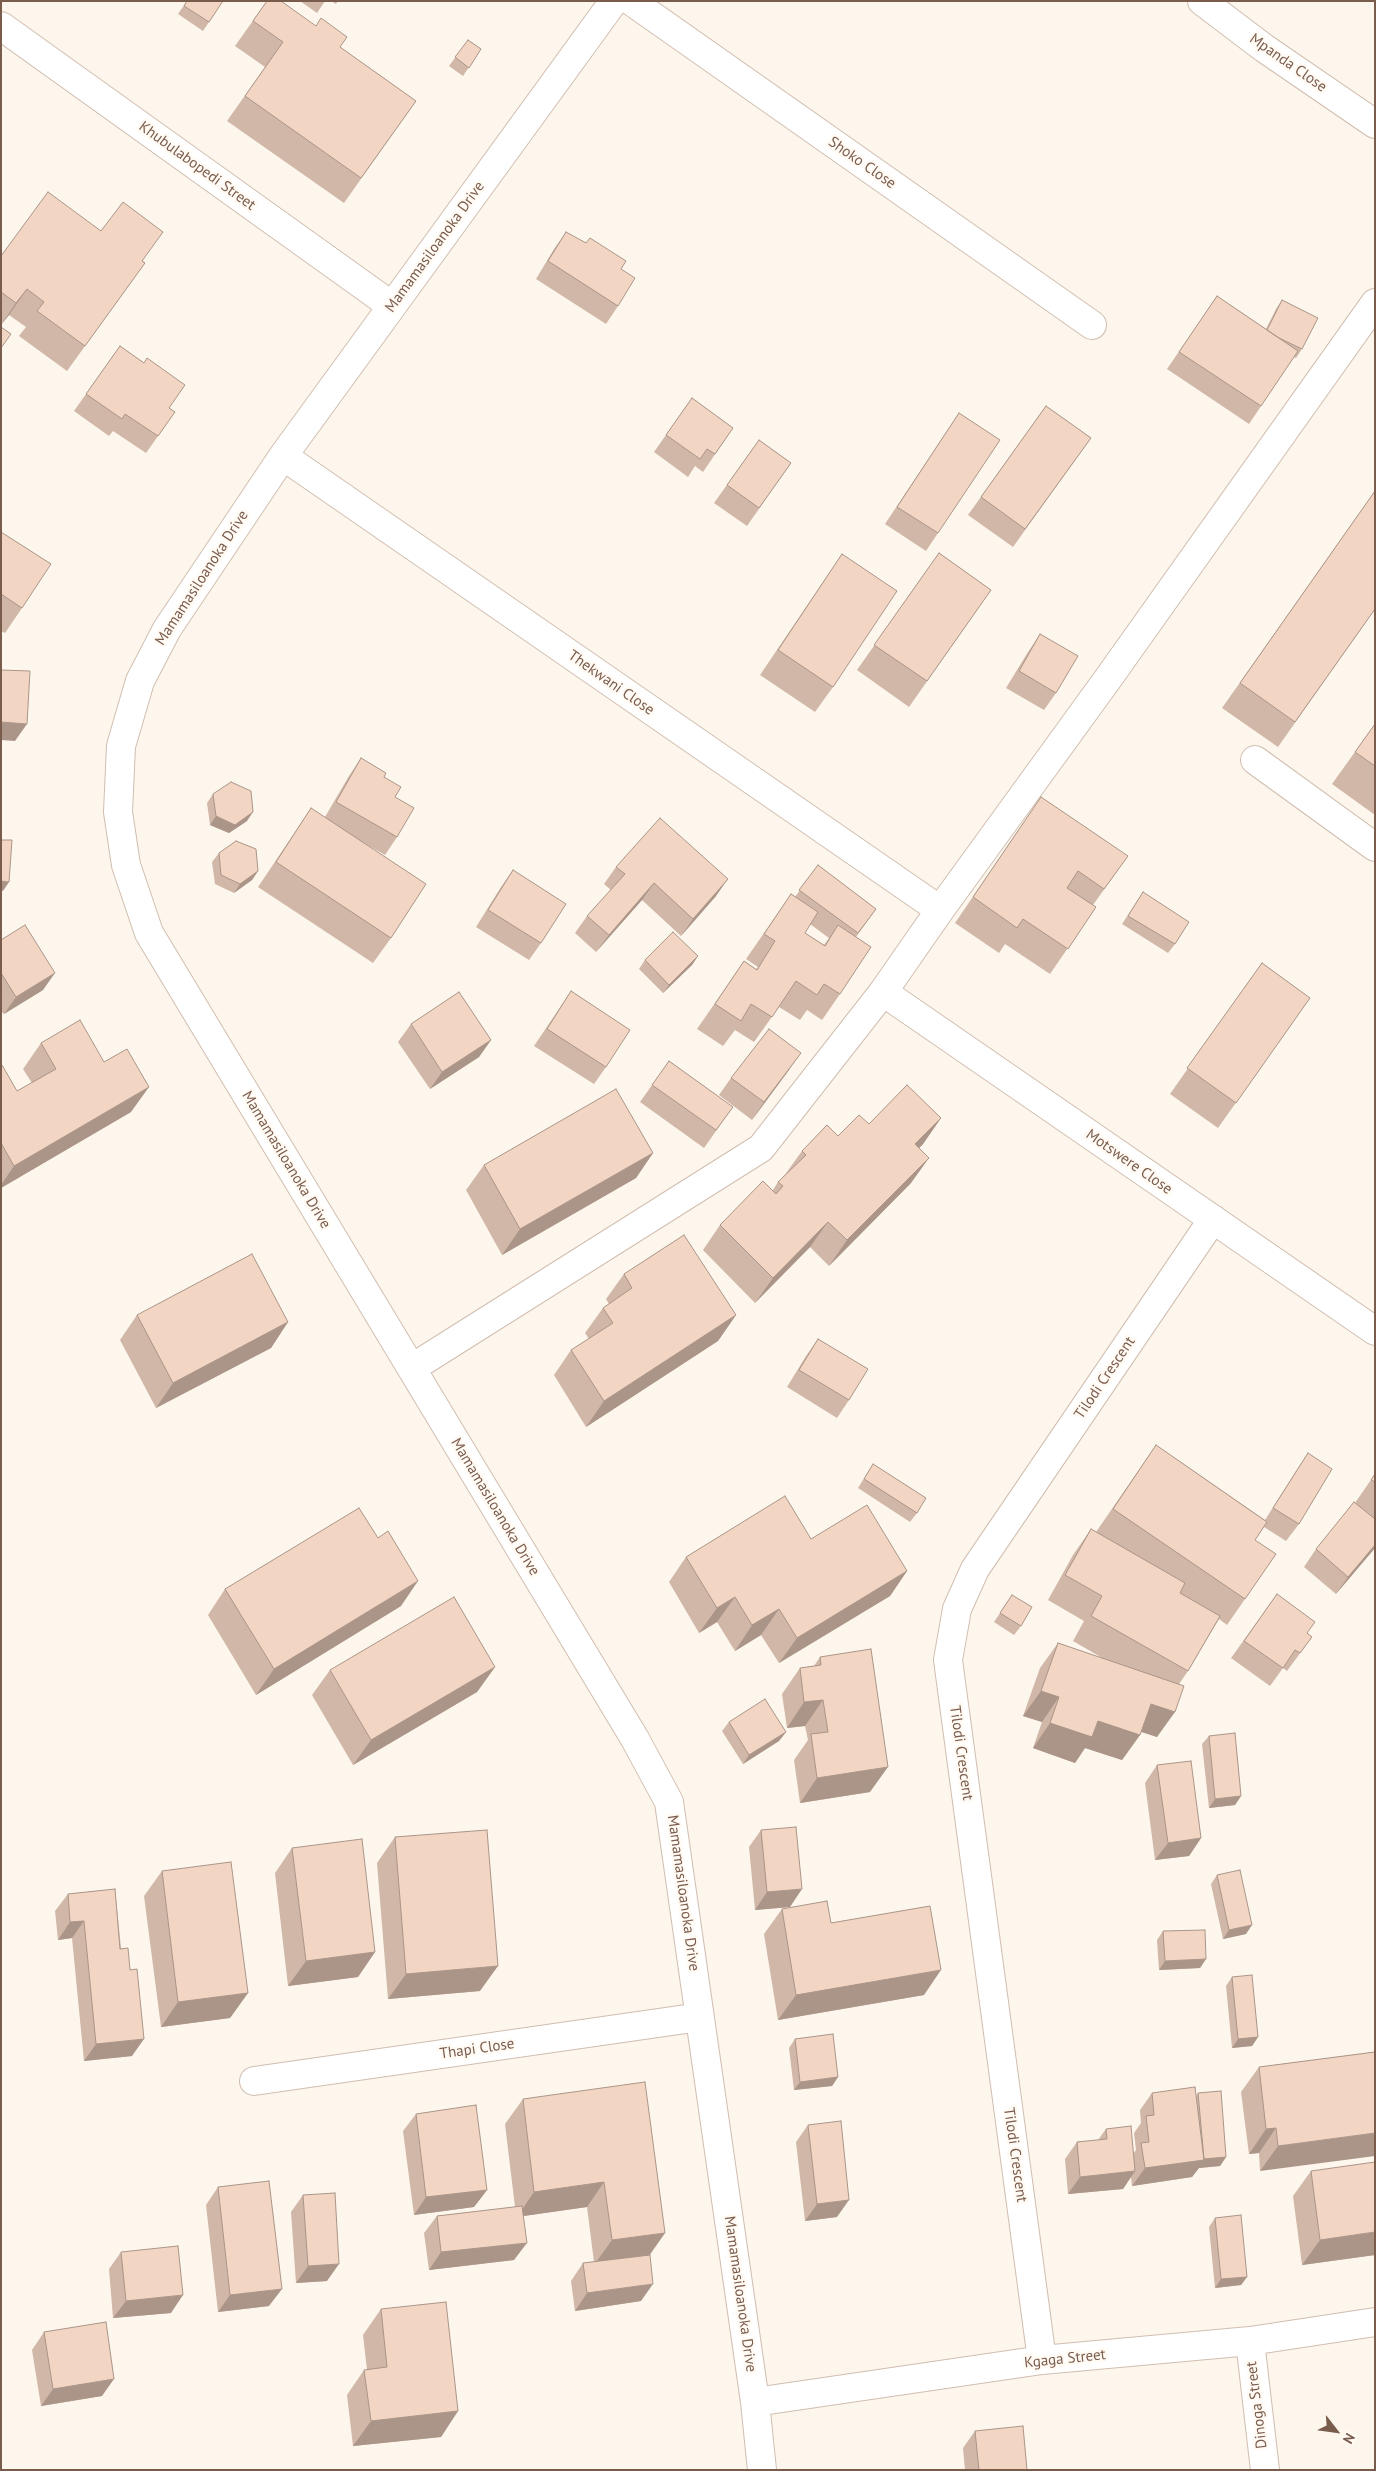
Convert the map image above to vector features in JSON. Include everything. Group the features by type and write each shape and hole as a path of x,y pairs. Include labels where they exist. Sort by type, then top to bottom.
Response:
{"street":[{"name":"Mamamasiloanoka Drive","path":"614,1 283,456 167,629 140,681 121,746 118,812 126,865 149,933 635,1739 669,1802 755,2402 762,2470"},
{"name":"Shoko Close","path":"631,1 1092,325"},
{"name":"Mpanda Close","path":"1202,1 1264,48 1375,124"},
{"name":"Khubulabopedi Street","path":"1,26 392,306"},
{"path":"412,1368 761,1148 883,992 1375,304"},
{"name":"Thekwani Close","path":"283,456 940,910"},
{"path":"1255,760 1375,847"},
{"name":"Motswere Close","path":"883,992 1375,1331"},
{"name":"Tilodi Crescent","path":"1042,2360 948,1660 957,1609 975,1569 1213,1219"},
{"name":"Thapi Close","path":"254,2081 700,2017"},
{"name":"Kgaga Street","path":"755,2402 1042,2360 1250,2341 1375,2322"},
{"name":"Dinoga Street","path":"1250,2341 1265,2470"}],"building":[{"path":"187,1 223,1 209,22 184,6"},
{"path":"267,1 281,1 316,26 321,18 347,37 340,47 416,101 361,178 245,96 283,42 253,21"},
{"path":"468,40 481,49 469,68 455,57"},
{"path":"48,192 101,231 123,202 163,232 142,261 145,263 85,346 37,311 44,302 27,289 16,303 1,292 1,256"},
{"path":"566,232 586,243 590,238 626,261 621,269 635,278 618,306 548,261"},
{"path":"1217,296 1298,351 1261,406 1179,352"},
{"path":"1282,300 1318,318 1302,349 1267,330"},
{"path":"1,327 11,334 1,348"},
{"path":"120,346 144,363 147,358 185,385 169,408 175,412 158,436 125,414 122,419 86,394"},
{"path":"692,398 733,428 715,454 707,449 700,459 666,435"},
{"path":"1046,406 1091,438 1025,529 981,497"},
{"path":"959,413 1000,440 938,533 897,507"},
{"path":"759,440 791,463 759,508 727,485"},
{"path":"1375,491 1375,609 1295,722 1240,683"},
{"path":"1,532 51,564 22,608 1,594"},
{"path":"939,553 991,590 927,681 874,645"},
{"path":"842,554 897,591 833,687 778,650"},
{"path":"1040,634 1078,656 1056,693 1019,671"},
{"path":"1,670 30,671 27,724 1,722"},
{"path":"1375,724 1375,766 1355,752"},
{"path":"361,758 386,773 384,777 401,787 395,797 414,808 397,837 336,802"},
{"path":"231,782 251,791 253,812 235,825 216,816 213,794"},
{"path":"1041,797 1128,856 1104,889 1078,871 1067,888 1096,907 1068,949 1023,919 1017,928 973,897"},
{"path":"311,808 426,884 391,938 276,862"},
{"path":"660,818 728,879 693,919 654,883 609,935 587,916 625,874 616,867"},
{"path":"1,840 12,840 9,882 1,881"},
{"path":"236,841 256,849 258,871 240,884 221,875 219,853"},
{"path":"818,865 876,909 858,933 799,890"},
{"path":"513,870 566,904 541,943 488,910"},
{"path":"1143,892 1189,922 1175,944 1128,916"},
{"path":"791,894 818,912 805,933 825,946 838,925 871,947 840,994 824,984 817,995 796,981 772,1017 751,1004 741,1021 715,1004 744,961 757,970 775,941 764,934"},
{"path":"25,925 55,973 16,997 1,973 1,940"},
{"path":"673,932 698,956 669,985 645,960"},
{"path":"1262,963 1310,998 1236,1103 1187,1068"},
{"path":"571,991 630,1030 606,1067 547,1029"},
{"path":"459,992 491,1040 442,1072 411,1024"},
{"path":"80,1020 104,1062 127,1049 149,1087 14,1166 1,1143 1,1066 17,1091 56,1069 41,1043"},
{"path":"769,1029 801,1053 764,1102 731,1078"},
{"path":"669,1061 733,1107 716,1130 652,1085"},
{"path":"907,1085 941,1118 915,1144 929,1158 847,1240 828,1222 773,1278 720,1225 763,1181 776,1194 783,1186 778,1182 806,1155 802,1151 827,1125 838,1136 859,1115 869,1124"},
{"path":"616,1089 653,1153 520,1229 484,1165"},
{"path":"684,1235 736,1315 604,1401 571,1350 613,1323 603,1308 632,1288 624,1274"},
{"path":"252,1254 288,1322 173,1383 137,1315"},
{"path":"818,1339 868,1369 849,1400 799,1370"},
{"path":"1156,1445 1267,1522 1255,1540 1276,1554 1245,1599 1113,1509"},
{"path":"1308,1453 1332,1469 1299,1524 1273,1508"},
{"path":"873,1464 926,1498 917,1513 864,1479"},
{"path":"1375,1474 1375,1482 1371,1480"},
{"path":"785,1496 811,1539 867,1505 907,1571 797,1638 779,1609 752,1625 735,1597 717,1608 686,1557"},
{"path":"1354,1502 1375,1519 1375,1545 1348,1577 1316,1549"},
{"path":"359,1508 378,1538 388,1531 418,1581 274,1669 225,1589"},
{"path":"1091,1529 1185,1583 1180,1593 1220,1616 1188,1671 1091,1616 1102,1596 1065,1575"},
{"path":"1277,1594 1315,1622 1307,1633 1312,1637 1300,1653 1295,1650 1283,1668 1244,1641"},
{"path":"1012,1595 1032,1607 1021,1626 1000,1613"},
{"path":"454,1597 495,1667 371,1740 330,1670"},
{"path":"1058,1643 1184,1686 1175,1712 1151,1704 1140,1735 1098,1721 1092,1737 1050,1723 1059,1697 1041,1691"},
{"path":"871,1649 888,1767 817,1778 811,1734 828,1732 823,1700 804,1702 800,1668 821,1665 820,1657"},
{"path":"765,1699 786,1732 749,1755 729,1722"},
{"path":"1235,1733 1241,1796 1215,1799 1209,1736"},
{"path":"1191,1761 1201,1838 1168,1843 1157,1765"},
{"path":"796,1827 802,1889 767,1892 761,1830"},
{"path":"487,1830 498,1966 406,1974 395,1837"},
{"path":"362,1839 375,1952 306,1961 292,1848"},
{"path":"231,1862 248,1993 178,2002 162,1871"},
{"path":"1240,1870 1252,1925 1229,1930 1217,1875"},
{"path":"115,1889 120,1949 128,1948 130,1970 137,1969 144,2039 96,2044 84,1921 70,1922 68,1894"},
{"path":"827,1901 831,1923 930,1906 941,1970 796,1995 782,1909"},
{"path":"1205,1930 1206,1959 1165,1961 1163,1931"},
{"path":"1252,1975 1258,2037 1238,2039 1232,1977"},
{"path":"833,2034 838,2077 800,2082 795,2039"},
{"path":"1375,2052 1375,2133 1278,2146 1276,2128 1266,2129 1259,2067"},
{"path":"645,2082 665,2233 612,2240 604,2182 534,2192 523,2099"},
{"path":"1195,2087 1204,2160 1145,2168 1141,2143 1149,2142 1146,2116 1154,2115 1152,2093"},
{"path":"1221,2091 1226,2157 1204,2159 1198,2093"},
{"path":"476,2105 487,2190 426,2197 416,2114"},
{"path":"841,2121 849,2200 817,2204 808,2125"},
{"path":"1131,2126 1135,2171 1080,2177 1077,2142 1107,2139 1106,2129"},
{"path":"1375,2162 1375,2232 1320,2240 1311,2171"},
{"path":"269,2181 282,2289 230,2295 218,2187"},
{"path":"335,2193 339,2264 308,2266 303,2195"},
{"path":"522,2206 527,2243 441,2252 437,2216"},
{"path":"1241,2215 1247,2277 1221,2279 1215,2218"},
{"path":"178,2246 183,2295 126,2301 121,2252"},
{"path":"650,2255 653,2284 587,2293 583,2263"},
{"path":"446,2302 458,2411 371,2421 364,2370 387,2367 381,2309"},
{"path":"106,2322 114,2379 53,2389 44,2332"},
{"path":"1023,2426 1027,2470 979,2470 975,2431"}]}
